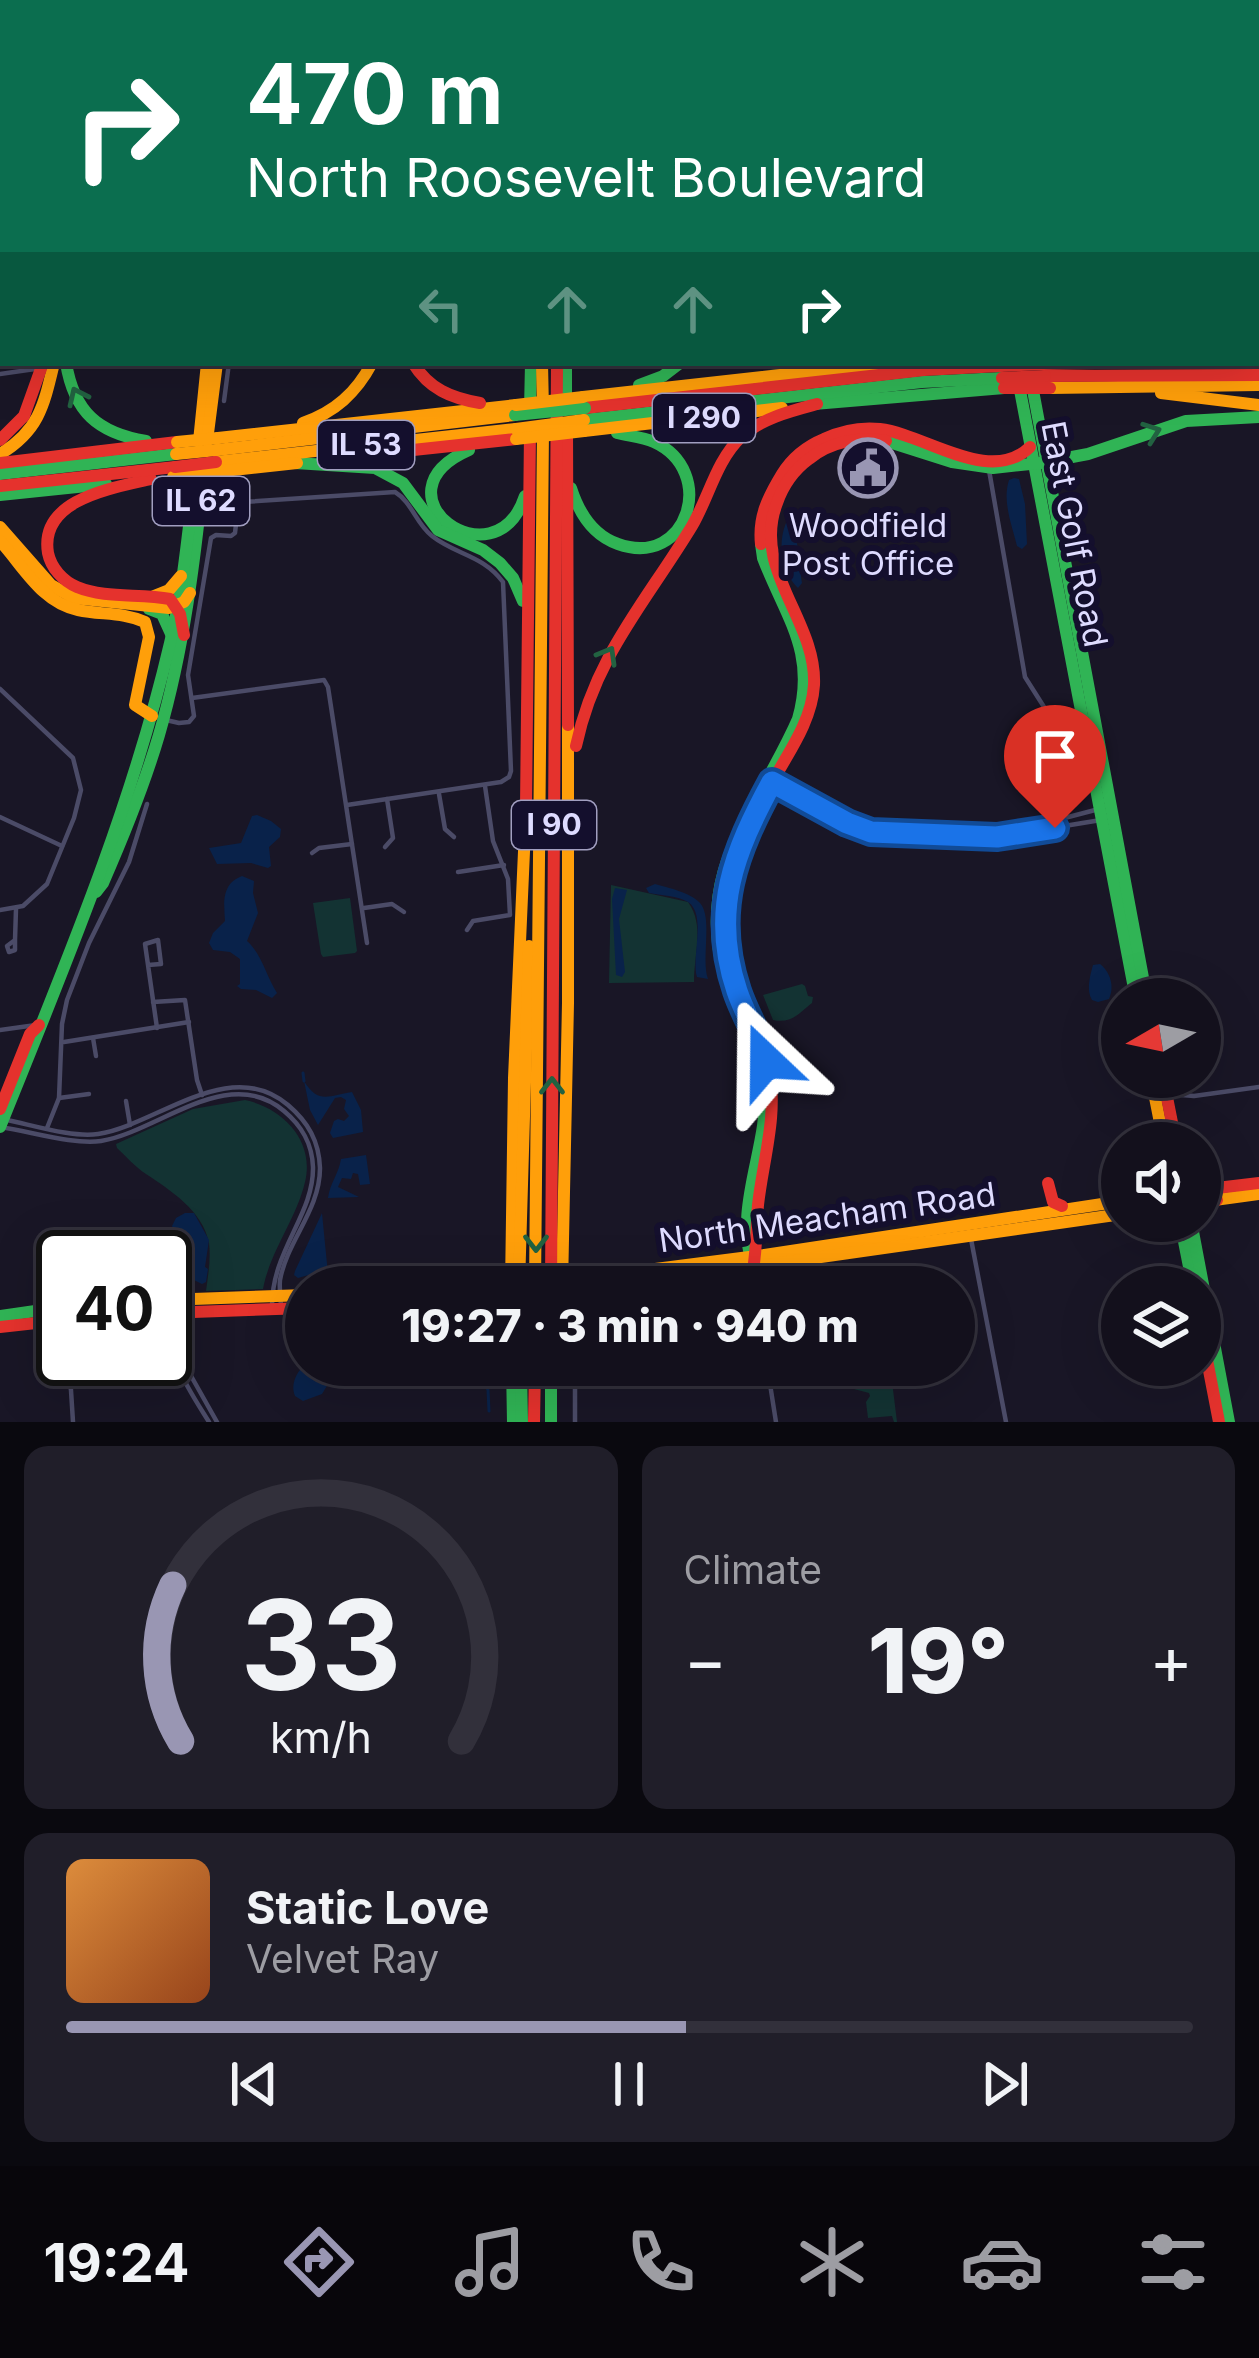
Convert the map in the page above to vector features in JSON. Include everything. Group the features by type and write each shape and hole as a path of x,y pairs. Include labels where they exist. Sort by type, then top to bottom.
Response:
{"main road":[{"path":"0,440 20,424 31,407 45,366"},
{"path":"0,454 33,428 45,399 46,366"},
{"path":"67,366 79,406 98,426 176,460"},
{"name":"IL 62","path":"178,635 177,606 206,366"},
{"name":"IL 62","path":"1,1121 30,1034 39,1025 93,896 158,718 190,593 217,366"},
{"path":"248,435 304,423 332,411 353,394 369,366"},
{"path":"414,366 441,394 499,407"},
{"path":"519,1266 514,1078 526,851 529,366"},
{"name":"I 90","path":"519,1266 524,1047 532,897 538,874 542,366"},
{"name":"I 90","path":"551,1266 557,366"},
{"path":"566,1266 568,366"},
{"path":"587,414 676,366"},
{"name":"I 290","path":"499,407 515,426 867,366"},
{"name":"East Golf Road","path":"1027,366 1100,814 1132,978"},
{"name":"IL 53","path":"1046,376 1084,366"},
{"name":"IL 53","path":"0,491 217,455 295,464 587,414 924,370 1046,376 1259,375"},
{"name":"I 290","path":"587,414 817,404 1005,374 1100,387 1259,385"},
{"name":"East Golf Road","path":"1005,374 1042,462 1143,978"},
{"path":"1100,387 1259,405"},
{"path":"567,891 576,744 595,677 695,522 729,449 749,430 778,414 817,404"},
{"name":"IL 53","path":"217,455 248,435 499,407"},
{"path":"567,467 582,516 608,542 630,550 650,548 668,541 688,516 691,494 677,458 647,438 587,414"},
{"path":"753,1261 772,1116 771,1084 757,1032 731,971 725,918 738,850 771,776 811,709 814,674 809,643 776,574 770,548 771,522 784,487 796,470 822,450 863,438 898,442 947,462 1042,462 1115,446 1180,422 1259,417"},
{"path":"515,426 501,445 460,452 440,464 430,485 431,504 464,534 500,530 523,505 530,465"},
{"name":"IL 53","path":"0,474 515,426"},
{"path":"988,464 1025,456 1031,444"},
{"name":"IL 53","path":"0,464 176,460"},
{"name":"IL 53","path":"0,491 151,479 176,460"},
{"path":"295,464 375,468 403,483 439,530 500,563 522,600 527,694"},
{"path":"151,479 73,503 55,520 47,547 55,570 71,585 170,599 177,606"},
{"path":"0,527 62,594 80,601 169,608 190,593"},
{"path":"0,541 41,589 63,606 145,622 149,637 135,705 158,718"},
{"path":"154,596 170,590 181,576"},
{"path":"136,606 162,614 178,635"},
{"path":"1168,1100 1172,1122"},
{"path":"1039,1214 1049,1202 1048,1183 1057,1206 1101,1203"},
{"path":"1221,1188 1259,1183"},
{"path":"1221,1199 1259,1194"},
{"name":"North Meacham Road","path":"710,1266 753,1261 779,1265 829,1258 1101,1205"},
{"name":"North Meacham Road","path":"726,1266 841,1244 1101,1216"},
{"path":"1190,1242 1229,1422"},
{"path":"829,1258 841,1244"},
{"path":"192,1300 285,1304"},
{"path":"192,1311 285,1300"},
{"path":"0,1316 36,1316"},
{"path":"0,1327 36,1321"},
{"path":"517,1386 518,1422"},
{"path":"534,1422 535,1386"},
{"path":"550,1422 551,1386"},
{"path":"1212,1386 1219,1422"}],"street":[{"path":"0,374 37,366"},
{"path":"224,401 229,366"},
{"path":"988,464 1024,676 1060,736 1049,799 1054,824"},
{"path":"158,718 179,723 194,716 188,675 211,538 235,533 243,502 395,492 404,497 425,531 475,556 503,582 511,770 504,781 346,805"},
{"path":"192,698 324,680 367,944"},
{"path":"0,689 74,758 81,790 47,884 16,909 0,910"},
{"path":"771,776 847,823 871,832 997,837 1100,814"},
{"path":"467,930 473,921 511,915 484,785"},
{"path":"439,792 445,830 454,837"},
{"path":"386,847 393,838 387,799"},
{"path":"46,1131 59,1098 67,1000 129,862 147,803"},
{"path":"1054,824 1100,814"},
{"path":"0,817 62,846"},
{"path":"312,853 352,844"},
{"path":"458,872 504,865"},
{"path":"362,908 392,904 404,911"},
{"path":"15,940 16,909"},
{"path":"148,965 157,1028"},
{"path":"153,1002 184,999 203,1097"},
{"path":"62,1042 188,1022"},
{"path":"0,1030 39,1025"},
{"path":"93,1038 96,1057"},
{"path":"1221,1093 1259,1088"},
{"path":"59,1098 89,1094"},
{"path":"1,1121 89,1136 131,1127 203,1097 243,1095 276,1103 309,1141 313,1167 305,1204 276,1269 276,1302"},
{"path":"1168,1100 1181,1098"},
{"path":"1168,1100 1181,1098"},
{"path":"126,1101 131,1127"},
{"path":"969,1230 1006,1422"},
{"path":"753,1261 754,1266"},
{"path":"192,1379 214,1422"},
{"path":"575,1386 575,1422"},
{"path":"770,1386 776,1422"},
{"path":"69,1387 73,1422"}],"green space":[{"path":"611,885 688,902 697,930 694,982 609,983"},
{"path":"350,898 357,951 323,957 313,903"},
{"path":"802,984 813,997 812,1003 790,1019 773,1020 763,995"},
{"path":"245,1100 272,1110 293,1129 305,1153 305,1182 263,1289 206,1291 210,1249 200,1221 116,1144 193,1109"},
{"path":"893,1386 897,1422 892,1416 868,1418 869,1393 854,1389"}],"water":[{"path":"1019,479 1025,504 1027,544 1022,549 1017,546 1007,505 1009,480"},
{"path":"787,521 798,550 802,583 798,588 782,556"},
{"path":"252,816 281,829 280,837 269,847 271,866 217,864 209,848 241,843"},
{"path":"242,876 254,881 258,913 247,941 277,993 272,998 237,986 240,959 213,950 209,943 225,921 227,889"},
{"path":"655,884 691,896 704,909 708,979 697,977 694,908 679,898 649,893 646,888"},
{"path":"615,888 627,890 619,919 622,977 616,975"},
{"path":"1100,964 1110,978 1101,978 1098,1002 1089,992 1093,965"},
{"path":"304,1081 319,1096 352,1092 361,1110 363,1132 333,1138 334,1121 349,1116 344,1109 346,1100 335,1098 318,1125"},
{"path":"366,1155 370,1184 360,1185 358,1174 353,1173 351,1179 342,1178 338,1187 359,1197 328,1198 341,1159"},
{"path":"194,1213 209,1240 206,1282 202,1284 194,1280 192,1230 174,1230 176,1218"},
{"path":"322,1213 327,1266 297,1266"},
{"path":"327,1386 322,1394 303,1401 295,1396 293,1387"}],"waterway":[{"path":"303,1073 304,1081"},
{"path":"486,1386 489,1411"}],"traffic: fast":[{"path":"67,366 75,395 91,417 114,432 146,441"},
{"path":"530,410 531,366"},
{"path":"566,366 566,404"},
{"path":"639,385 676,366"},
{"path":"584,420 922,382 1002,378"},
{"path":"1019,385 1132,978"},
{"path":"1032,385 1143,978"},
{"path":"814,404 1004,388"},
{"path":"515,415 585,408"},
{"path":"886,441 952,462 993,468 1088,454 1186,421 1259,417"},
{"path":"571,488 588,522 618,544 642,548 662,543 677,530 689,494 685,474 674,456 654,442 617,433"},
{"path":"469,450 441,468 431,489 435,508 448,524 468,533 490,533 510,522 525,496"},
{"path":"0,474 176,454"},
{"path":"295,463 375,468 403,483 438,530 500,563 523,601"},
{"path":"0,1127 136,767 175,622 196,470"},
{"path":"96,892 133,810 168,703 188,604 204,470"},
{"path":"0,495 106,484"},
{"path":"753,1266 747,1221 765,1086 759,1058 724,975 717,936 718,902 735,840 798,719 804,674 796,636 761,544"},
{"path":"149,609 162,614 172,636"},
{"path":"1184,1242 1189,1266"},
{"path":"1195,1242 1229,1422"},
{"path":"0,1316 36,1311"},
{"path":"512,1386 513,1422"},
{"path":"521,1386 522,1422"},
{"path":"551,1386 551,1422"}],"traffic: slow":[{"path":"0,454 32,426 53,366"},
{"path":"199,441 207,366"},
{"path":"207,441 217,366"},
{"path":"303,423 344,400 370,366"},
{"path":"542,366 543,410"},
{"path":"583,397 859,366"},
{"path":"1050,388 1259,385"},
{"path":"1161,393 1259,405"},
{"path":"516,405 583,397"},
{"path":"218,438 516,405"},
{"path":"584,431 782,408"},
{"path":"217,450 515,415"},
{"path":"516,429 584,420"},
{"path":"216,462 516,429"},
{"path":"535,1266 543,430"},
{"path":"516,439 584,431"},
{"path":"177,442 218,438"},
{"path":"176,454 217,450"},
{"path":"215,472 297,463"},
{"path":"173,477 215,472"},
{"path":"0,527 51,585 74,598 169,608 184,602 190,593"},
{"path":"0,541 54,600 78,610 145,622 149,637 135,705 152,716"},
{"path":"154,596 169,590 181,576"},
{"path":"562,1266 568,725"},
{"path":"511,1266 526,806"},
{"path":"520,1266 529,946"},
{"path":"1155,1098 1160,1122"},
{"path":"1221,1199 1259,1194"},
{"path":"679,1266 1101,1204"},
{"path":"759,1266 1101,1217"},
{"path":"192,1299 285,1296"}],"traffic: jam":[{"path":"0,440 24,416 42,366"},
{"path":"415,366 442,391 480,403"},
{"path":"551,1266 557,366"},
{"path":"585,408 924,370 1000,366"},
{"path":"1045,376 1259,375"},
{"path":"1002,378 1045,376"},
{"path":"1004,388 1050,388"},
{"path":"576,746 609,657 692,526 732,447 767,420 817,404"},
{"path":"567,424 568,725"},
{"path":"761,544 765,508 782,474 800,453 831,436 880,429 977,460 1014,458 1030,447"},
{"path":"526,806 530,431"},
{"path":"329,459 516,439"},
{"path":"753,1266 771,1087 764,1055 732,972 726,904 744,838 800,733 814,685 806,639 772,551 771,527 782,490 809,459 845,442 886,441"},
{"path":"0,463 177,442"},
{"path":"175,467 216,462"},
{"path":"0,486 175,467"},
{"path":"151,479 99,492 67,508 48,535 48,553 58,573 77,587 170,599 180,614 184,635"},
{"path":"0,1109 30,1034 39,1025"},
{"path":"1167,1098 1172,1122"},
{"path":"1048,1183 1053,1202 1062,1206"},
{"path":"1221,1188 1259,1183"},
{"path":"192,1312 285,1309"},
{"path":"0,1327 36,1323"},
{"path":"534,1422 535,1386"},
{"path":"1212,1386 1219,1422"}],"place":[{"name":"Woodfield Post Office","path":"868,468"}],"route":[{"path":"766,1061 736,987 725,918 738,850 772,782 871,832 997,837 1055,828"}]}
